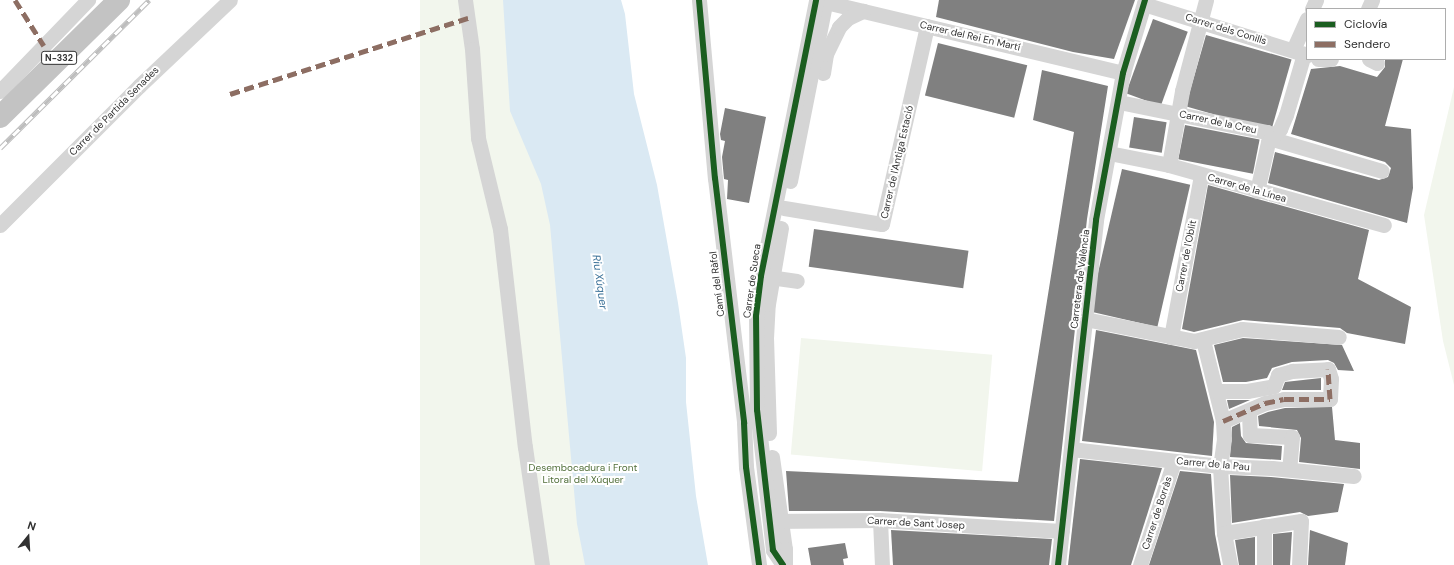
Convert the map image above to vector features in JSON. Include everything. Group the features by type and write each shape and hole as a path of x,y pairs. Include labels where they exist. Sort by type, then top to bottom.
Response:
{"highway":[{"name":"N-332","path":"0,117 119,0"}],"street":[{"path":"0,91 88,0"},
{"name":"Carrer de Partida Senades","path":"0,225 161,65 230,0"},
{"path":"465,0 472,49 478,138 500,228 525,447 542,565"},
{"name":"Camí del Ràfol","path":"699,0 715,178 744,423 746,467 759,565"},
{"name":"Carrer del Rei En Martí","path":"821,0 1123,73"},
{"name":"Carrer de Sueca","path":"767,277 784,208 807,99 821,0"},
{"name":"Carrer de Sueca","path":"784,565 776,521 765,374 768,304 767,277 821,0"},
{"path":"1169,165 1177,114 1206,0"},
{"name":"Carrer dels Conills","path":"1145,2 1306,55"},
{"name":"Carretera de València","path":"1058,565 1096,220 1119,102 1123,73 1145,2"},
{"path":"807,99 822,78 826,54 839,27 848,18 863,11"},
{"name":"Carrer de l'Antiga Estació","path":"784,208 882,224 927,26"},
{"path":"1256,191 1271,136 1280,129 1306,55"},
{"name":"Carrer de la Creu","path":"1119,102 1267,132 1276,140 1382,171"},
{"name":"Carrer de la Línea","path":"1109,152 1169,165 1256,191 1384,225"},
{"name":"Carrer de l'Oblit","path":"1171,337 1201,174"},
{"path":"767,277 797,281"},
{"path":"1085,319 1194,341 1203,340 1242,329 1339,337"},
{"path":"1203,340 1223,421 1224,438 1220,466 1224,533 1230,565"},
{"path":"1216,391 1247,391 1274,386 1278,375 1292,371 1328,369 1331,379 1330,399 1284,399 1265,403 1249,412 1223,421"},
{"path":"1249,412 1250,435 1292,437 1289,469"},
{"name":"Carrer de la Pau","path":"1071,449 1220,466 1289,469 1354,476"},
{"name":"Carrer de Borràs","path":"1140,565 1174,461"},
{"path":"880,520 882,565"},
{"name":"Carrer de Sant Josep","path":"776,521 880,520 1062,531"},
{"name":"Carrer de Sueca","path":"776,521 774,558 784,565"},
{"path":"1224,533 1301,521 1299,565"},
{"path":"1264,526 1264,565"}],"green space":[{"name":"Desembocadura i Front Litoral del Xúquer","path":"420,0 592,0 592,565 420,565"},
{"path":"1454,87 1454,385 1443,341 1424,215"},
{"path":"801,338 992,355 982,471 791,455"}],"water":[{"name":"Riu Xúquer","path":"503,0 621,0 625,14 634,94 657,185 678,303 686,358 686,402 696,496 708,565 585,565 577,524 550,225 541,184 510,111"}],"building":[{"path":"939,0 1135,0 1114,59 1073,52 936,17"},
{"path":"1153,19 1188,32 1161,106 1126,93"},
{"path":"1206,35 1292,60 1271,131 1186,106"},
{"path":"938,43 1027,65 1014,118 925,95"},
{"path":"1385,60 1403,60 1385,126 1411,129 1413,188 1407,223 1268,183 1275,152 1379,180 1388,177 1391,168 1385,162 1291,134 1311,69 1340,66 1377,77 1385,67"},
{"path":"1042,70 1108,86 1087,219 1054,521 880,511 789,511 786,471 1018,482 1074,132 1033,120"},
{"path":"725,108 766,117 749,203 727,199 728,180 724,179 722,157 725,141 721,140 720,134"},
{"path":"1134,117 1167,122 1162,153 1129,148"},
{"path":"1185,125 1260,140 1253,174 1178,159"},
{"path":"1122,169 1190,185 1157,327 1089,311"},
{"path":"1208,185 1369,230 1358,279 1411,307 1405,344 1347,333 1340,328 1243,320 1194,332 1182,329"},
{"path":"814,229 968,251 963,288 809,267"},
{"path":"1096,330 1196,350 1214,422 1212,456 1082,441"},
{"path":"1243,338 1342,345 1354,371 1338,370 1334,363 1328,360 1292,362 1272,368 1267,378 1246,382 1223,382 1214,345"},
{"path":"1321,378 1321,390 1282,390 1285,382"},
{"path":"1227,400 1250,400 1229,409"},
{"path":"1332,407 1335,440 1360,443 1360,469 1299,462 1301,438 1297,430 1259,426 1258,416 1268,412 1285,408"},
{"path":"1240,423 1241,436 1246,443 1282,446 1281,460 1230,457 1232,427"},
{"path":"1080,459 1162,468 1131,565 1068,565"},
{"path":"1180,471 1211,474 1215,534 1221,565 1149,565"},
{"path":"1230,475 1271,477 1344,484 1338,512 1308,516 1300,512 1232,523"},
{"path":"891,530 1052,539 1049,565 893,565"},
{"path":"1310,530 1348,543 1345,565 1308,565"},
{"path":"1292,532 1290,565 1273,565 1273,534"},
{"path":"1255,537 1255,565 1239,565 1235,540"},
{"path":"845,543 848,558 843,559 844,565 811,565 808,548"}],"railway":[{"path":"0,148 149,0"}],"marked path":[{"path":"15,0 44,46"},
{"path":"230,94 468,18"},
{"path":"1223,421 1265,403 1284,399 1330,399 1328,369"}],"cycle path":[{"path":"699,0 715,178 744,423 746,467 759,565"},
{"path":"783,565 773,550 757,410 756,316 761,276 816,0"},
{"path":"1058,565 1096,220 1123,73 1145,0"}]}
